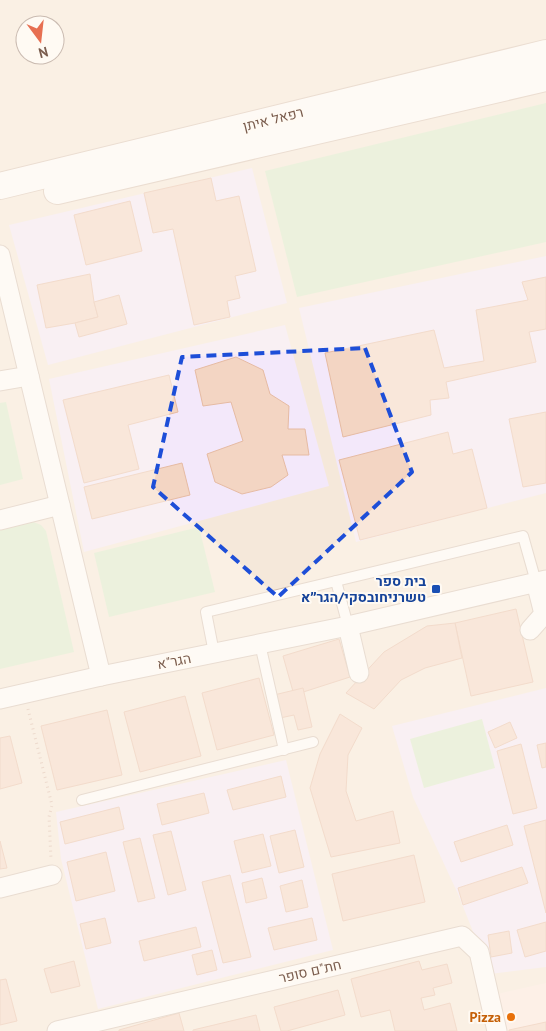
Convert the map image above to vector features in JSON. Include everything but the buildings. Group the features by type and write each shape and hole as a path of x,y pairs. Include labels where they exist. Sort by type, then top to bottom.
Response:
{"main road":[{"name":"רפאל איתן","path":"0,186 546,53"},
{"name":"רפאל איתן","path":"0,204 546,78"}],"street":[{"path":"0,255 101,676"},
{"path":"0,381 29,376"},
{"path":"0,520 60,505"},
{"path":"530,630 544,614 541,581"},
{"name":"הגר\"א","path":"0,699 101,676 348,626 541,581"},
{"path":"348,626 359,673"},
{"path":"0,888 52,875"},
{"name":"חת\"ם סופר","path":"57,1031 462,936 479,952 497,1031"}],"lane":[{"path":"214,653 206,612 523,536 541,581"},
{"path":"336,581 348,626"},
{"path":"260,644 284,750"},
{"path":"82,800 313,742"}],"path":[{"path":"24,694 52,805 48,817 52,875"}],"highlighted area":[{"path":"365,348 412,472 278,597 153,487 182,357"}],"shaded area":[{"path":"0,0 546,0 546,1031 0,1031"},
{"path":"252,168 287,303 48,365 9,225"},
{"path":"546,256 546,493 356,542 299,308"},
{"path":"285,325 329,486 84,552 49,379"},
{"path":"546,688 546,967 490,974 458,894 413,797 392,726"},
{"path":"286,760 333,950 98,1009 61,859 56,812"},
{"path":"546,983 546,1031 506,1031 497,994"}],"green space":[{"path":"546,103 546,242 297,297 265,171"},
{"path":"6,402 23,479 0,485 0,403"},
{"path":"31,521 41,525 46,531 74,652 0,669 0,528"},
{"path":"199,527 215,592 109,617 94,553"},
{"path":"482,719 495,768 424,788 410,739"}],"place":[{"name":"בית ספר טשרניחובסקי/הגר״א","path":"436,589"},
{"name":"Pizza","path":"511,1017"}]}
